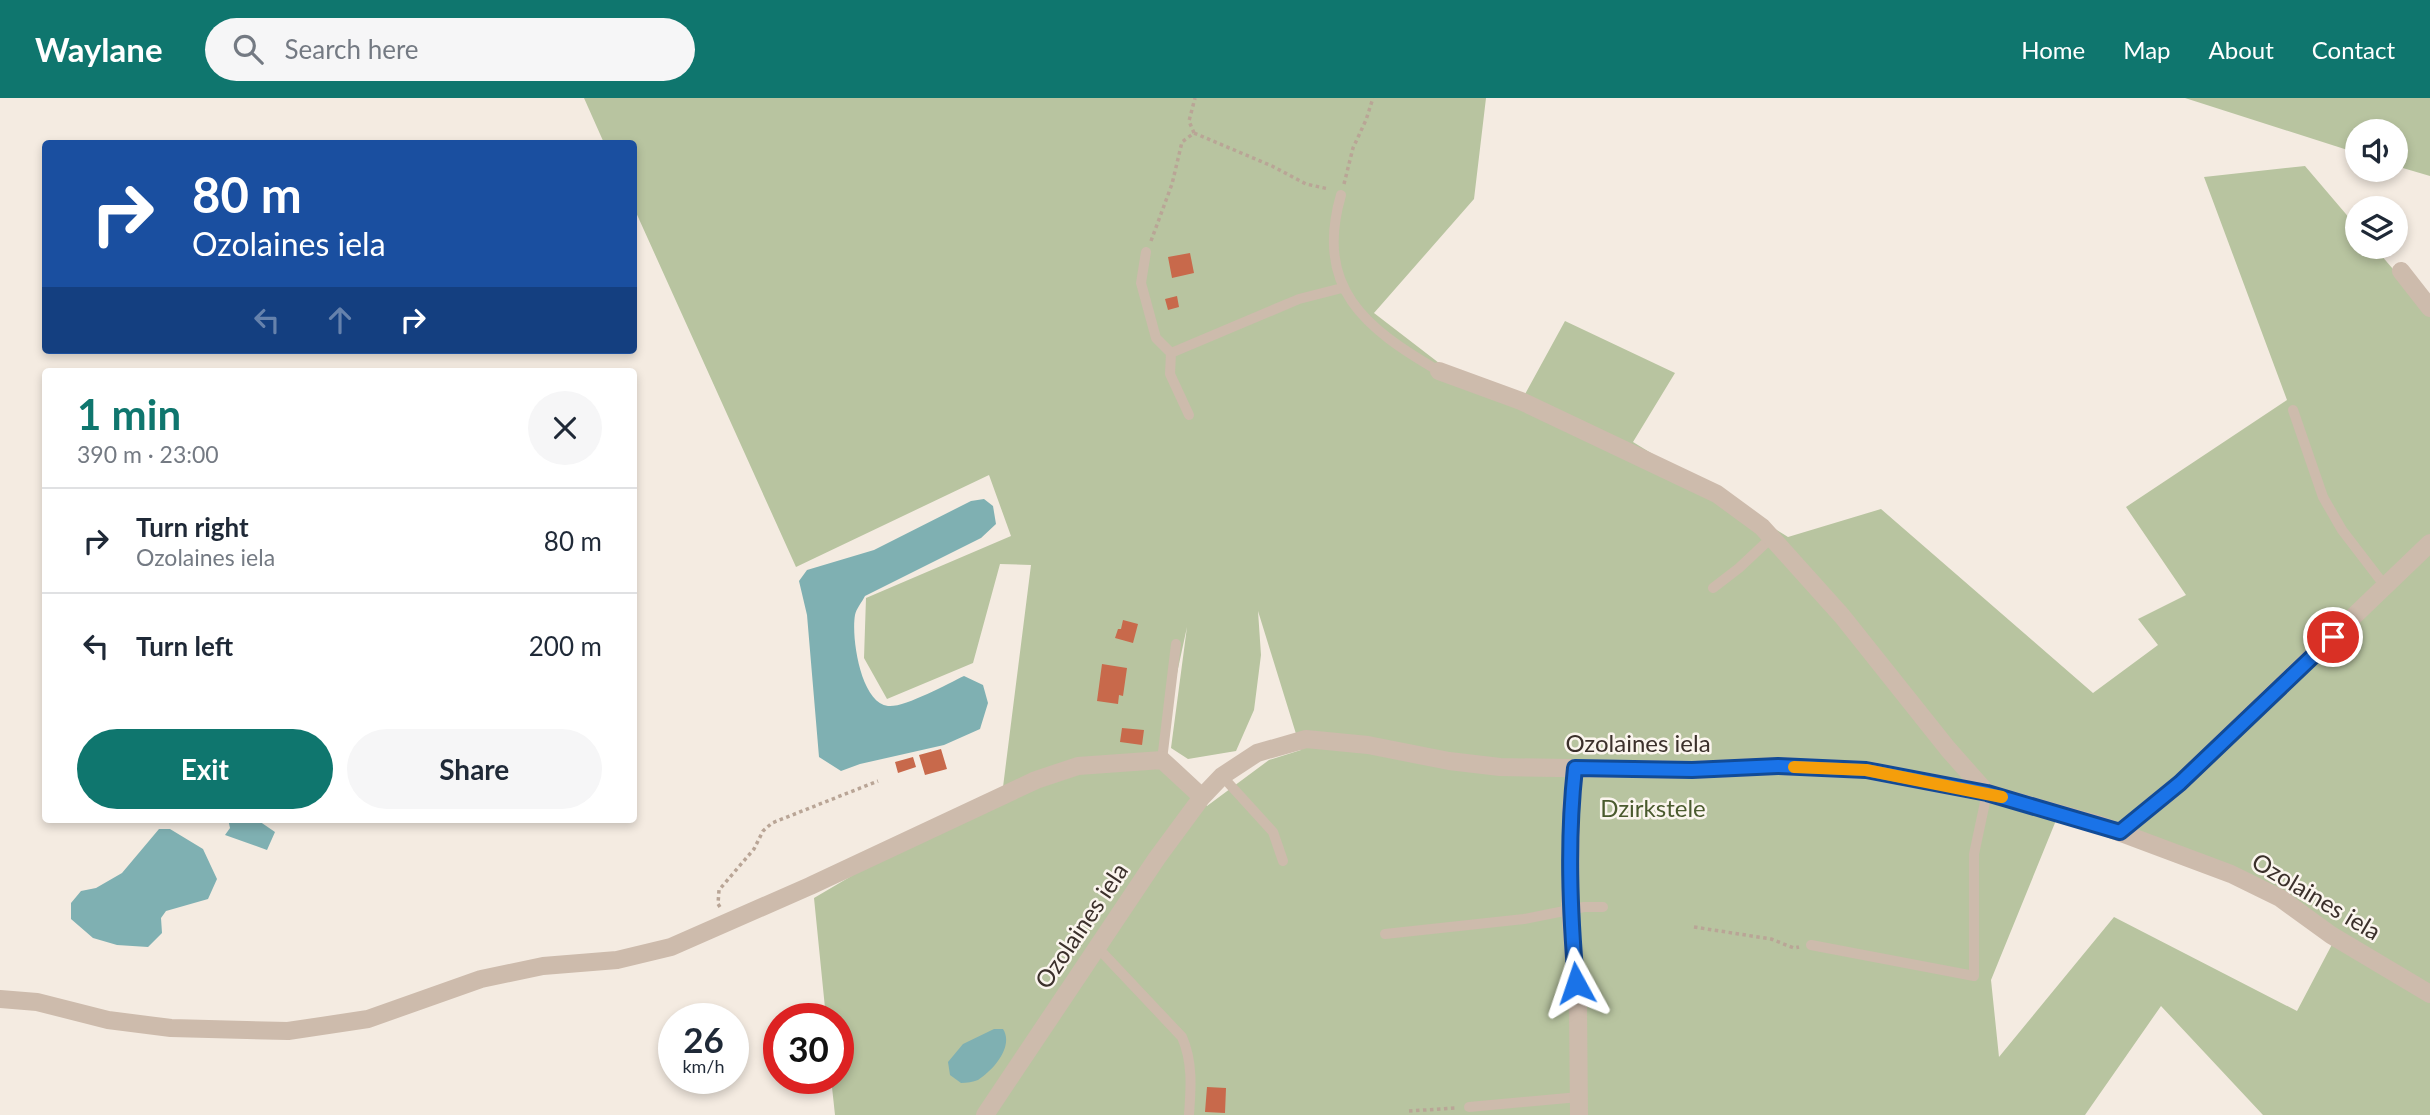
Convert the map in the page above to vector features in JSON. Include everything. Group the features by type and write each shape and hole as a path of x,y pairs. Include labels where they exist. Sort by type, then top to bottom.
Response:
{"street":[{"path":"2401,271 2430,308"},
{"path":"1439,371 1521,401 1717,494 1762,527 1842,616 1948,749 1987,793"},
{"path":"2120,832 2189,775 2430,543"},
{"name":"Ozolaines iela","path":"985,1115 1157,858 1202,797 1222,776 1257,752 1307,739 1368,745 1449,761 1500,767 1692,770 1778,766 1866,770 1987,793 2120,832 2231,874 2280,898 2331,935 2430,993"},
{"path":"0,999 37,1002 108,1020 158,1026 288,1031 368,1019 481,979 543,966 617,960 671,947 810,886 1036,780 1078,766 1162,760 1202,797"},
{"path":"1575,768 1571,808 1570,910 1578,1007 1579,1106"}],"lane":[{"path":"1341,195 1334,220 1332,252 1342,288 1377,330 1403,350 1439,371"},
{"path":"1146,252 1141,283 1156,338 1171,353 1170,374 1189,415"},
{"path":"1171,353 1299,299 1342,288"},
{"path":"2293,410 2323,497 2343,530 2385,586"},
{"path":"1713,588 1740,568 1771,538"},
{"path":"1162,760 1177,644"},
{"path":"1222,776 1273,832 1283,861"},
{"path":"1811,945 1974,976 1974,854 1987,793"},
{"path":"1385,934 1524,919 1603,907"},
{"path":"1098,948 1182,1037 1188,1051 1191,1083 1189,1115"},
{"path":"1469,1107 1579,1106"}],"path":[{"path":"1195,98 1189,121 1194,133 1272,166 1306,184 1328,188 1341,195 1353,148 1373,98"},
{"path":"1146,252 1172,184 1182,142 1194,133"},
{"path":"732,921 718,904 719,890 754,849 763,831 772,822 878,781"},
{"path":"1694,927 1771,939 1794,948 1811,945"},
{"path":"1409,1111 1469,1107"}],"green space":[{"name":"Dzirkstele","path":"584,98 1486,98 1474,199 1374,313 1439,363 1524,396 1565,321 1675,373 1633,442 1788,537 1881,509 2093,693 2158,645 2138,619 2186,595 2126,507 2287,400 2204,177 2305,166 2345,213 2345,259 2384,259 2430,312 2430,1115 2263,1115 2161,1006 2085,1115 835,1115 833,1094 854,1094 854,1003 824,1003 814,898 1003,787 1031,565 1000,564 973,663 887,699 864,658 866,598 1011,536 989,475 796,567 637,215 637,140 603,140","holes":["1258,611 1301,750 1269,760 1207,806 1158,761 1187,627 1171,748 1188,759 1236,751 1254,710 1261,655","2059,813 2281,899 2298,883 2288,897 2338,933 2297,1011 2114,917 1999,1057 1991,980"]},
{"path":"2185,98 2430,98 2430,176 2408,170 2408,119 2345,119 2345,149"}],"water":[{"path":"984,499 993,506 996,524 981,538 865,596 856,613 854,625 860,668 871,694 879,702 895,706 926,695 964,676 983,685 988,703 980,729 944,745 860,764 841,771 819,757 807,615 799,581 807,570 874,550 971,501"},
{"path":"229,823 262,823 275,832 267,850 225,835 230,828"},
{"path":"159,829 170,829 203,849 217,879 208,899 166,911 161,918 162,933 148,947 117,945 93,938 71,919 71,903 81,891 96,888 122,873"},
{"path":"994,1029 1003,1029 1006,1043 1001,1057 990,1070 978,1080 968,1083 961,1083 950,1075 948,1062 963,1044"}],"building":[{"path":"1190,253 1194,273 1172,278 1168,257"},
{"path":"1177,296 1179,307 1168,310 1165,299"},
{"path":"1123,620 1138,624 1133,643 1115,638"},
{"path":"1102,664 1127,668 1123,696 1119,695 1118,704 1097,701"},
{"path":"1122,728 1144,730 1142,745 1120,742"},
{"path":"941,749 947,769 925,775 919,755"},
{"path":"913,757 916,767 898,773 895,762"},
{"path":"1207,1087 1226,1088 1225,1113 1205,1112"}],"slow traffic":[{"path":"1794,767 1866,770 2002,797"}],"route":[{"path":"1576,983 1570,910 1571,808 1575,768 1692,770 1778,766 1866,770 1987,793 2120,832 2180,783 2333,637"}]}
